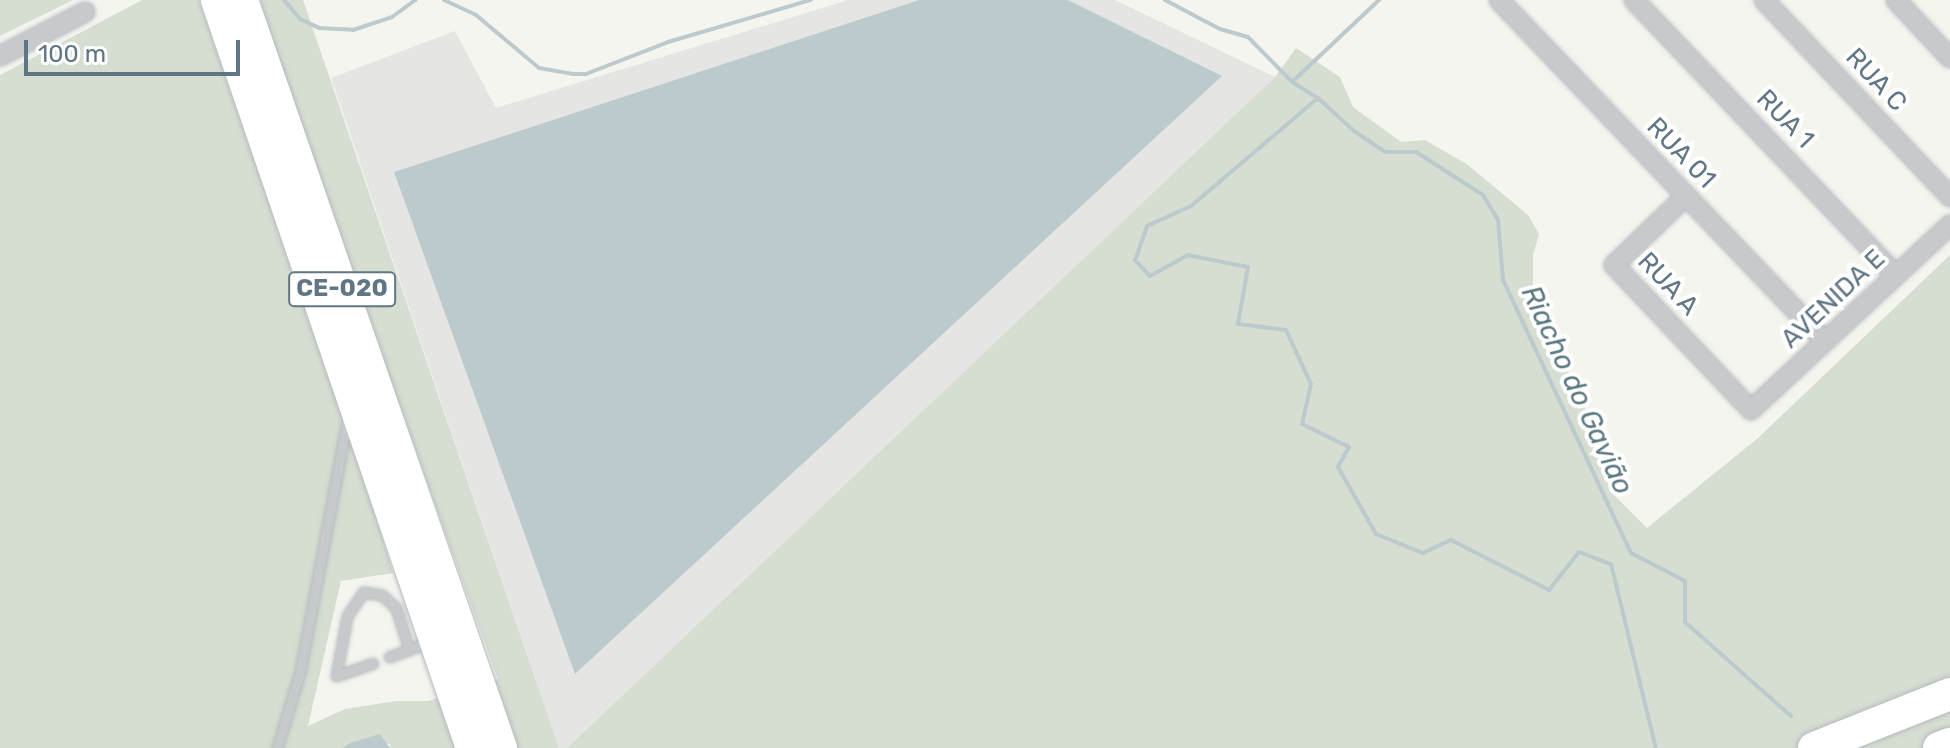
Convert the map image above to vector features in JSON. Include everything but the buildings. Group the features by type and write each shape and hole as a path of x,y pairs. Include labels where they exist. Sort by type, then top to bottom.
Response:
{"highway":[{"name":"CE-020","path":"217,0 351,401 422,645 470,744"},
{"name":"CE-020","path":"242,0 501,748"},
{"path":"1814,748 1950,694"},
{"path":"1939,748 1950,744"}],"street":[{"name":"RUA 01","path":"1499,0 1825,341"},
{"name":"RUA 1","path":"1634,0 1896,275"},
{"name":"RUA C","path":"1764,0 1950,197"},
{"path":"1896,0 1950,58"},
{"path":"0,56 85,12"},
{"name":"RUA A","path":"1686,196 1614,265 1751,410"},
{"name":"AVENIDA E","path":"1751,410 1950,225"}],"lane":[{"path":"277,748 300,672 351,401"},
{"path":"373,663 336,676 347,616 354,601 363,592 382,595 396,608 422,645 389,657"}],"shaded area":[{"path":"0,0 73,0 0,36"},
{"path":"142,0 199,0 358,455 393,573 341,581 308,726 345,709 396,701 428,701 498,679 253,0 303,0 559,748 390,748 390,744 350,743 342,748 0,748 0,75"},
{"path":"848,0 1115,0 1275,77 567,748 559,748 331,78 455,31 496,108"},
{"path":"919,0 1068,0 1222,76 575,674 394,172"},
{"path":"1296,48 1340,77 1353,107 1401,142 1425,140 1468,165 1528,215 1539,234 1533,255 1533,293 1602,445 1611,492 1647,528 1758,438 1950,255 1950,748 567,748 1275,77"},
{"path":"380,734 390,748 342,748 350,743"}],"waterway":[{"path":"284,0 300,19 319,28 353,30 392,17 415,0"},
{"path":"444,0 476,15 539,68 572,74 586,74 668,42 811,0"},
{"name":"Riacho do Gavião","path":"1165,0 1220,29 1248,37 1292,82 1318,98 1354,131 1385,152 1416,152 1483,195 1498,220 1503,280 1631,553 1685,581 1685,622 1791,716"},
{"path":"1292,82 1379,0"},
{"path":"1318,98 1191,206 1147,226 1135,260 1150,276 1188,255 1248,267 1238,324 1286,330 1311,384 1302,424 1349,447 1338,467 1376,534 1423,553 1451,540 1549,590 1579,552 1611,564 1656,748"}]}
